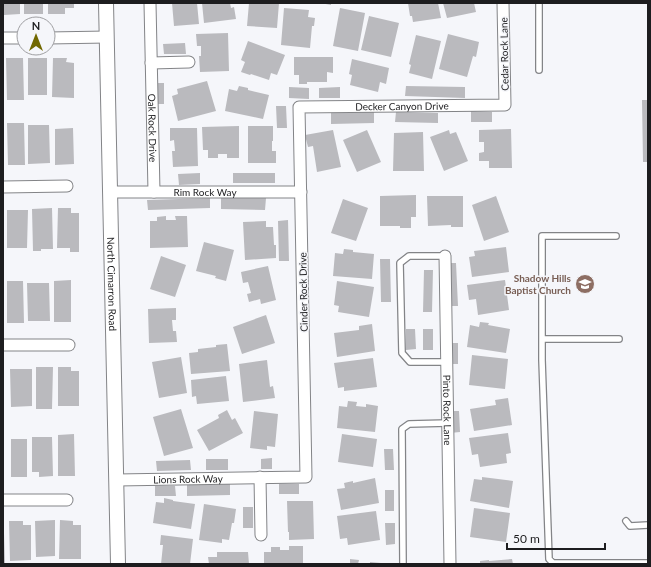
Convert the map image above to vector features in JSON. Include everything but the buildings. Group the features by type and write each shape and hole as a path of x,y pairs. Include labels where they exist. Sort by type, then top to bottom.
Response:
{"street":[{"name":"North Cimarron Road","path":"106,3 118,564"},
{"name":"Oak Rock Drive","path":"150,3 154,192"},
{"name":"Cedar Rock Lane","path":"503,3 505,105"},
{"path":"56,38 107,37"},
{"path":"3,38 16,38"},
{"path":"151,63 188,62"},
{"name":"Decker Canyon Drive","path":"299,107 505,105"},
{"name":"Cinder Rock Drive","path":"299,107 306,477"},
{"path":"3,187 67,186"},
{"name":"Rim Rock Way","path":"110,192 301,192"},
{"name":"Pinto Rock Lane","path":"445,256 450,564"},
{"path":"3,345 69,344"},
{"path":"260,477 261,535"},
{"name":"Lions Rock Way","path":"117,480 306,477"},
{"path":"3,500 67,500"}],"lane":[{"path":"539,3 539,70"},
{"path":"616,236 542,236 542,339 549,559 553,563 648,563"},
{"path":"445,256 409,256 400,262 402,353 410,362 447,362"},
{"path":"542,339 619,339"},
{"path":"403,564 402,429 409,424 448,423"},
{"path":"626,521 630,526 648,525"}],"place":[{"name":"Shadow Hills Baptist Church","path":"585,284"}]}
